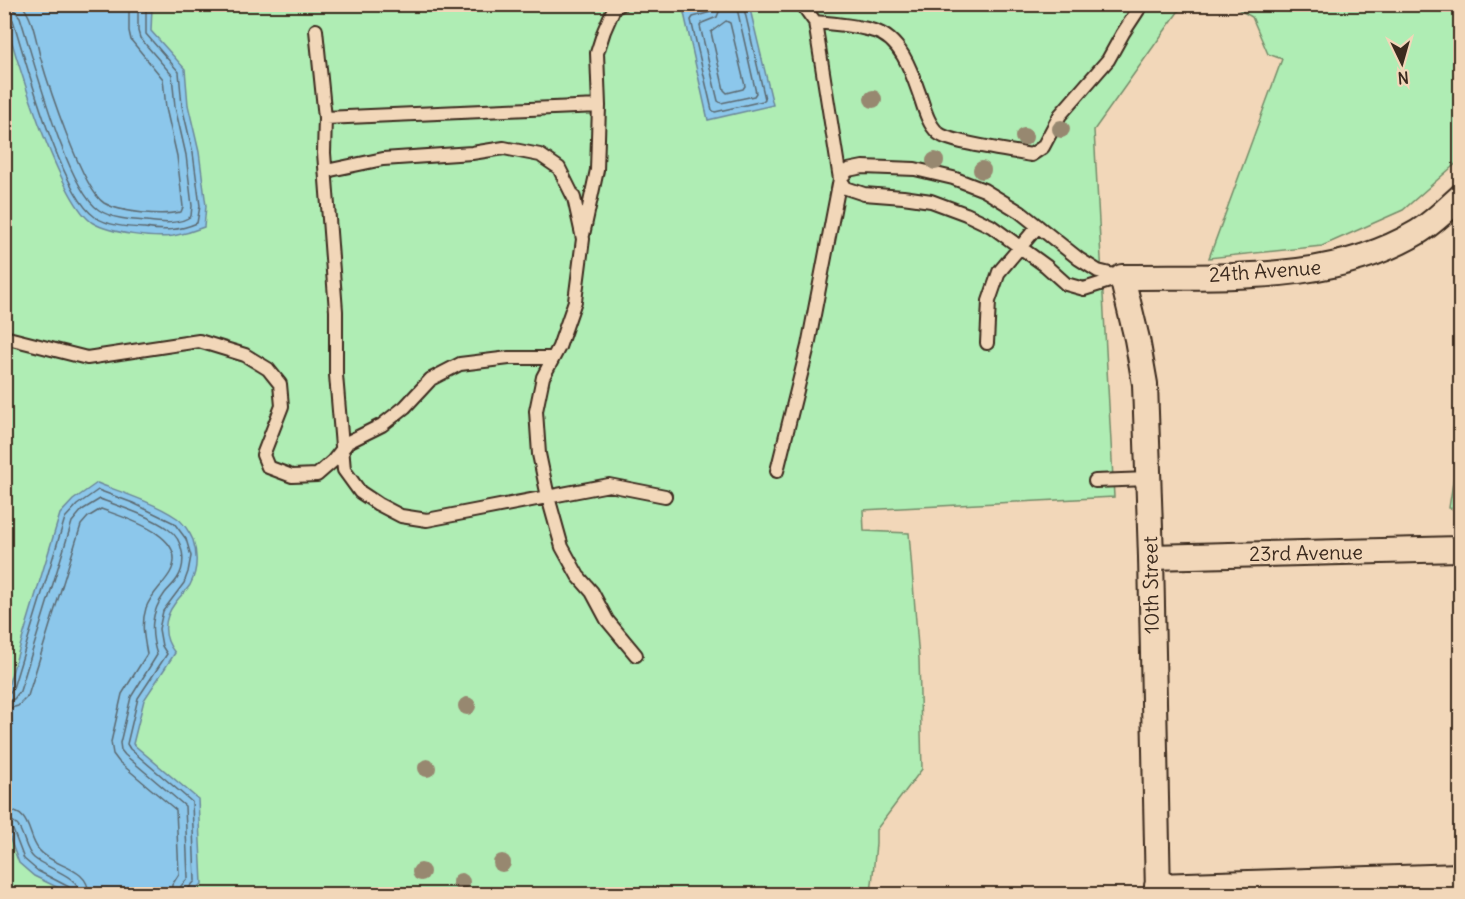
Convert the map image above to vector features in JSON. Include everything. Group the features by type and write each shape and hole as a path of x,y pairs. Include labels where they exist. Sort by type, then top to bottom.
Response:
{"street":[{"name":"24th Avenue","path":"1122,277 1272,274 1304,271 1359,259 1418,232 1461,197"},
{"name":"10th Street","path":"1122,277 1145,384 1151,557 1157,890"},
{"name":"23rd Avenue","path":"1151,557 1461,549"},
{"path":"1157,890 1461,876"}],"lane":[{"path":"621,4 614,8 597,53 599,106 597,170 583,239 575,301 559,347 543,377 536,411 539,454 562,547 578,576 592,592 607,620 636,656"},
{"path":"777,471 808,346 840,179 815,21 802,4"},
{"path":"815,21 876,31 894,43 913,75 931,124 939,134 959,141 1031,155 1043,147 1060,115 1108,60 1142,4"},
{"path":"316,30 325,118 324,153 336,310 336,375 342,450 344,470 360,492 401,516 427,520 609,485 665,496"},
{"path":"325,118 599,106"},
{"path":"326,171 383,159 472,153 504,148 540,155 559,168 573,198 583,239"},
{"path":"840,179 848,170 863,167 915,169 953,178 984,190 1020,212 1080,260 1098,271 1122,277"},
{"path":"840,179 846,188 864,194 903,196 931,201 966,214 991,226 1020,246 1066,284 1084,289 1122,277"},
{"path":"987,343 989,301 999,272 1038,226"},
{"path":"4,337 87,358 199,341 245,355 268,369 280,384 282,406 263,455 268,467 292,476 317,475 348,441 382,425 405,407 431,379 460,364 509,358 553,358"},
{"path":"1095,481 1148,479"}],"green space":[{"path":"5,5 1183,5 1094,130 1114,497 863,510 864,531 909,533 919,659 922,769 876,830 871,894 5,894"},
{"path":"1231,5 1460,5 1460,160 1403,210 1322,246 1209,258 1282,59 1268,54 1252,17"},
{"path":"1460,438 1460,510 1449,508"}],"water":[{"path":"5,4 150,5 152,7 151,31 185,69 188,105 199,152 206,206 204,227 165,237 110,230 93,223 80,210 53,158 39,124 16,57 4,10"},
{"path":"719,4 749,5 773,105 708,120 684,13"},
{"path":"97,483 148,503 177,518 188,531 195,546 195,574 171,609 166,622 168,641 175,653 144,700 133,744 198,799 202,884 191,894 71,894 34,876 19,863 5,826 5,696 60,514 73,500"}]}
